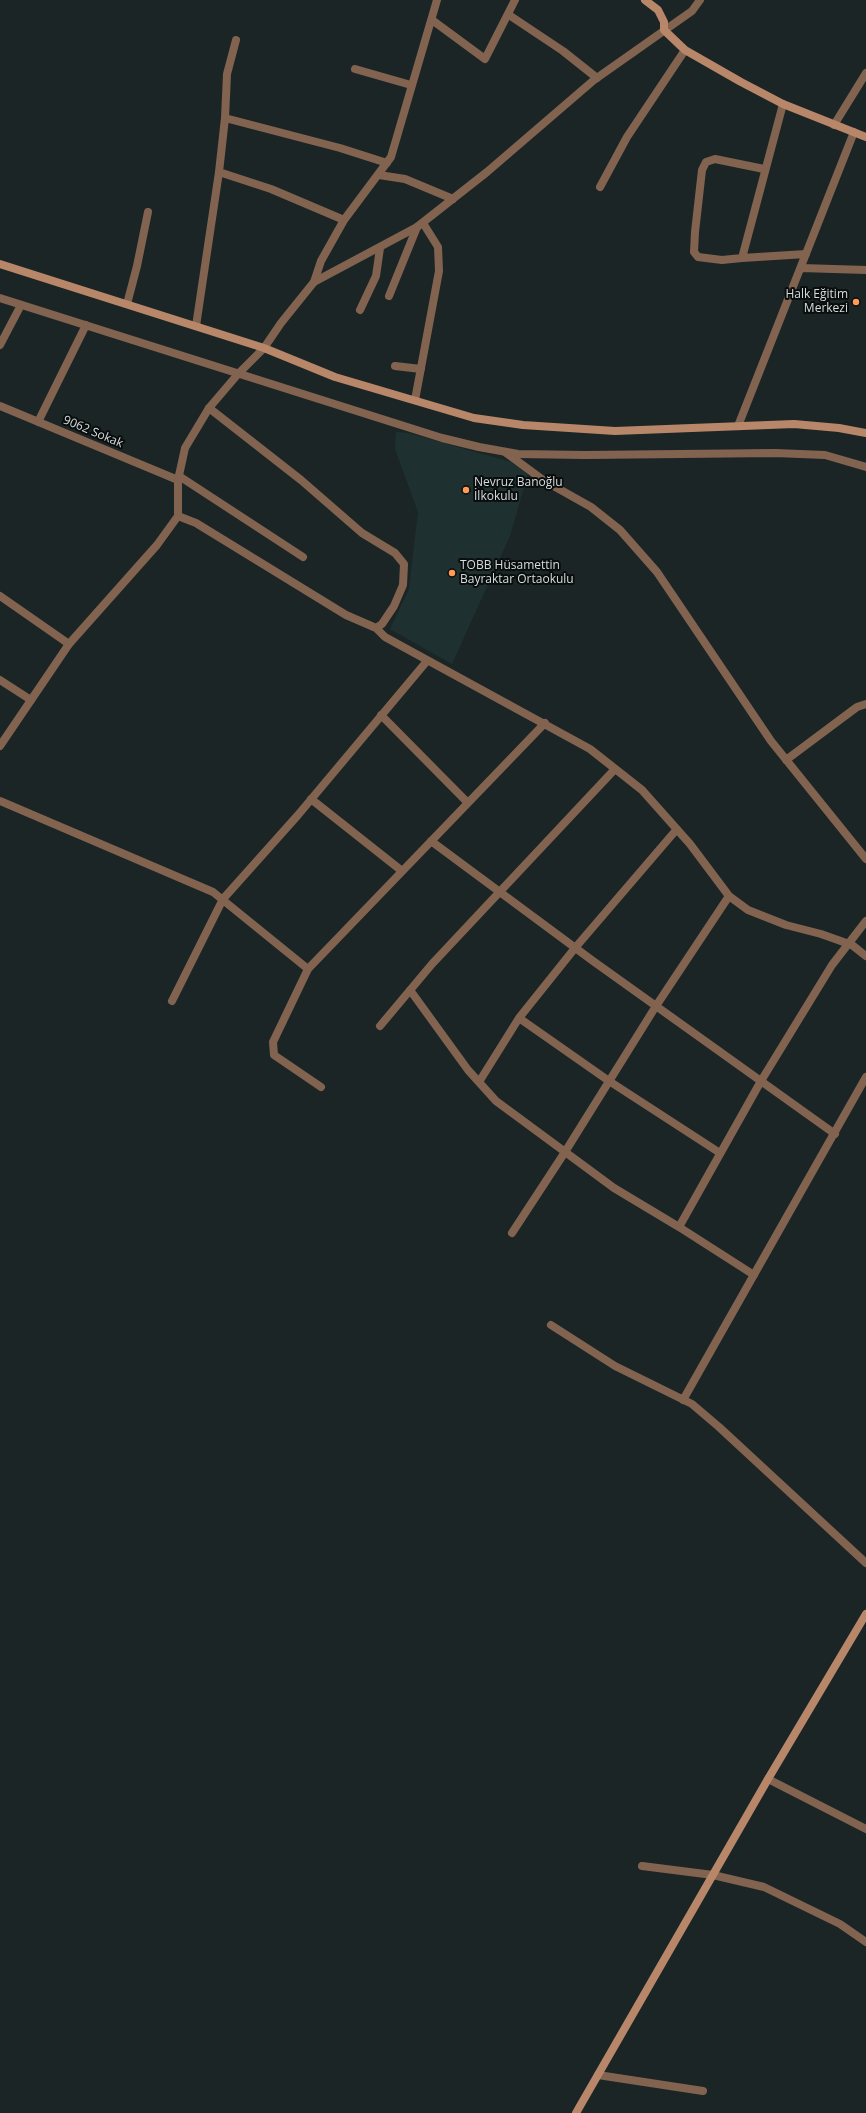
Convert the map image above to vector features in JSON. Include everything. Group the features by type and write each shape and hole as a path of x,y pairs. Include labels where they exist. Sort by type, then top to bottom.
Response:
{"main road":[{"path":"645,0 658,10 664,22 664,30 685,50 783,104 866,137"},
{"path":"0,264 264,348 335,377 474,418 523,425 615,431 794,424 839,428 866,433"},
{"path":"576,2113 768,1779 866,1614"}],"street":[{"path":"0,746 69,644 157,545 178,516 178,478 185,448 209,408 238,374 264,348 281,323 314,282 321,260 344,220 368,186 379,175 387,163 393,150 437,0"},
{"path":"432,20 485,59 508,15 514,0"},
{"path":"314,282 380,248 420,225 597,78 692,11 700,0"},
{"path":"508,15 563,51 597,78"},
{"path":"196,326 219,172 225,118 227,74 236,40"},
{"path":"600,187 627,137 685,50"},
{"path":"355,69 411,85"},
{"path":"834,125 866,73"},
{"path":"742,258 764,169 783,104"},
{"path":"225,118 340,148 387,163"},
{"path":"738,426 854,132"},
{"path":"764,169 715,159 706,162 702,170 694,252 698,257 716,259 806,254"},
{"path":"219,172 271,188 344,220"},
{"path":"379,175 406,179 453,199"},
{"path":"127,304 138,266 148,212"},
{"path":"389,296 420,225"},
{"path":"415,400 422,369 439,271 438,247 420,225"},
{"path":"360,310 376,276 380,248"},
{"path":"801,268 866,270"},
{"path":"0,298 442,438 504,452 518,454 585,455 775,452 825,455 866,467"},
{"path":"0,345 21,305"},
{"path":"38,422 86,325"},
{"path":"395,366 422,369"},
{"name":"9062 Sokak","path":"0,406 178,478 303,557"},
{"path":"209,408 301,480 362,533 395,553 404,564 403,585 397,599 382,624 376,628"},
{"path":"504,452 543,480 591,507 625,536 657,572 717,663 786,760 866,859"},
{"path":"178,516 196,523 346,614 376,628 385,637 590,748 642,790 690,844 729,896 748,910 786,925 821,934 848,944 866,956"},
{"path":"0,596 69,644"},
{"path":"172,1001 223,899 311,799 427,660"},
{"path":"0,680 31,700"},
{"path":"786,760 857,707 866,704"},
{"path":"381,715 468,803"},
{"path":"321,1086 274,1055 273,1042 308,969 545,723"},
{"path":"380,1026 432,964 615,769"},
{"path":"311,799 402,871"},
{"path":"0,801 213,892 308,969"},
{"path":"479,1082 519,1018 575,948 677,829"},
{"path":"431,841 575,948 835,1134"},
{"path":"512,1233 565,1152 656,1006 729,896"},
{"path":"679,1226 761,1081 832,965 866,921"},
{"path":"410,990 479,1082 496,1101 614,1188 679,1226 754,1275"},
{"path":"519,1018 609,1081 720,1153"},
{"path":"683,1400 866,1077"},
{"path":"551,1325 615,1366 692,1404 719,1427 866,1563"},
{"path":"768,1779 866,1829"},
{"path":"642,1866 713,1876 764,1887 840,1924 866,1942"},
{"path":"598,2074 703,2091"}],"shaded area":[{"path":"396,432 408,433 511,462 528,473 510,536 452,664 390,629 409,589 418,512 395,449"}],"place":[{"name":"Halk Eğitim Merkezi","path":"856,302"},
{"name":"Nevruz Banoğlu İlkokulu","path":"466,490"},
{"name":"TOBB Hüsamettin Bayraktar Ortaokulu","path":"452,573"}]}
